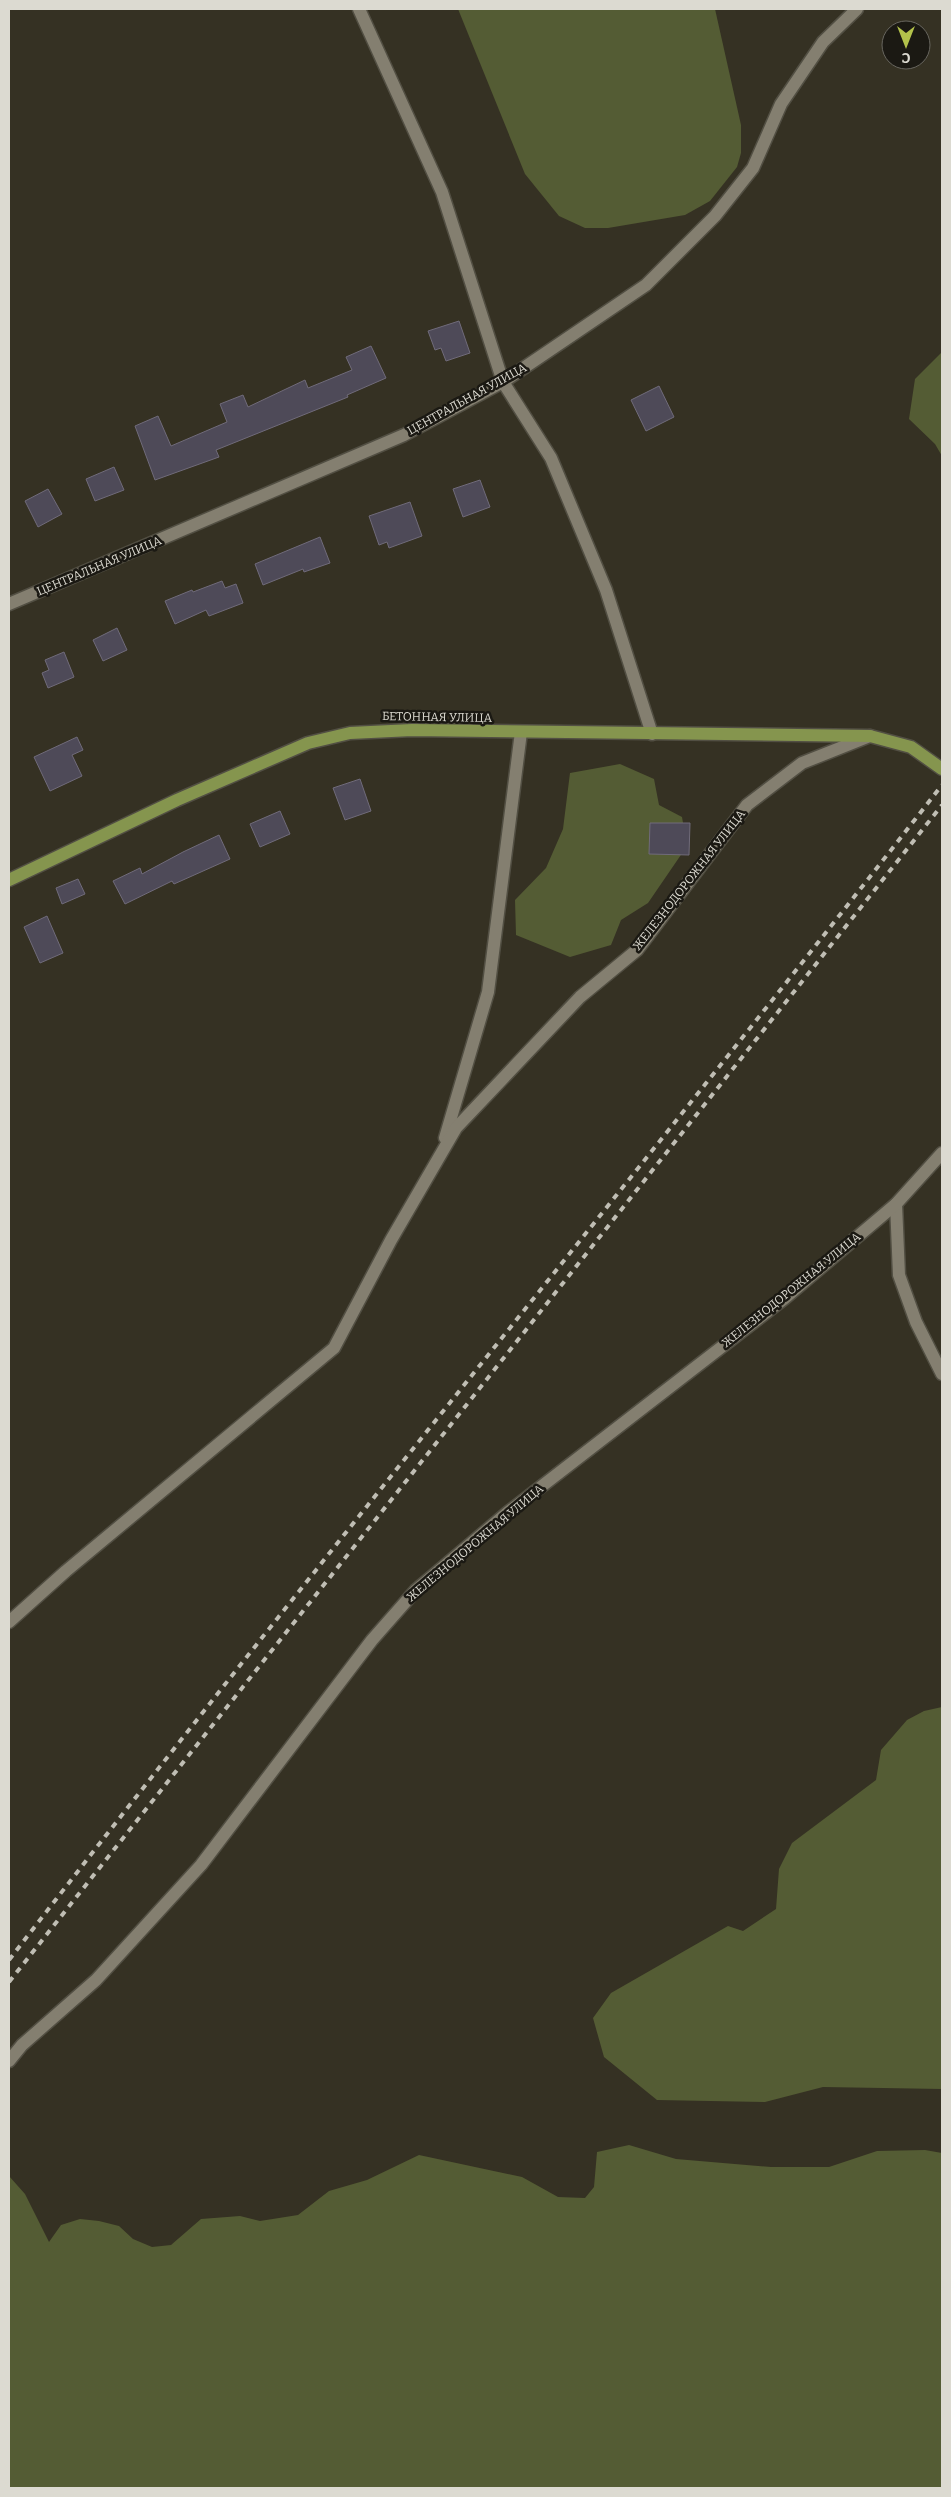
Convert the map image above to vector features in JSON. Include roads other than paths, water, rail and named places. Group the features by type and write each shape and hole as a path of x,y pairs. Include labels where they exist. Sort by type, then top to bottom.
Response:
{"main road":[{"name":"БЕТОННАЯ УЛИЦА","path":"9,880 177,800 308,743 350,733 378,730 870,736 911,747 942,769"}],"street":[{"path":"359,9 442,192 503,382 551,458 606,590 652,734"},
{"name":"ЦЕНТРАЛЬНАЯ УЛИЦА","path":"9,604 404,435 503,382 646,285 715,216 753,168 781,104 823,42 857,9"},
{"path":"438,1159 488,992 521,732"},
{"name":"ЖЕЛЕЗНОДОРОЖНАЯ УЛИЦА","path":"9,1622 66,1571 334,1348 392,1240 456,1128 580,997 637,950 747,805 802,763 870,736"},
{"name":"ЖЕЛЕЗНОДОРОЖНАЯ УЛИЦА","path":"9,2061 22,2045 96,1980 194,1873 372,1640 416,1590 507,1513 785,1298 896,1204 942,1153"},
{"path":"896,1204 898,1275 916,1322 942,1374"}],"railway":[{"path":"9,1960 357,1518 942,785"},
{"path":"9,1982 942,805"}]}
